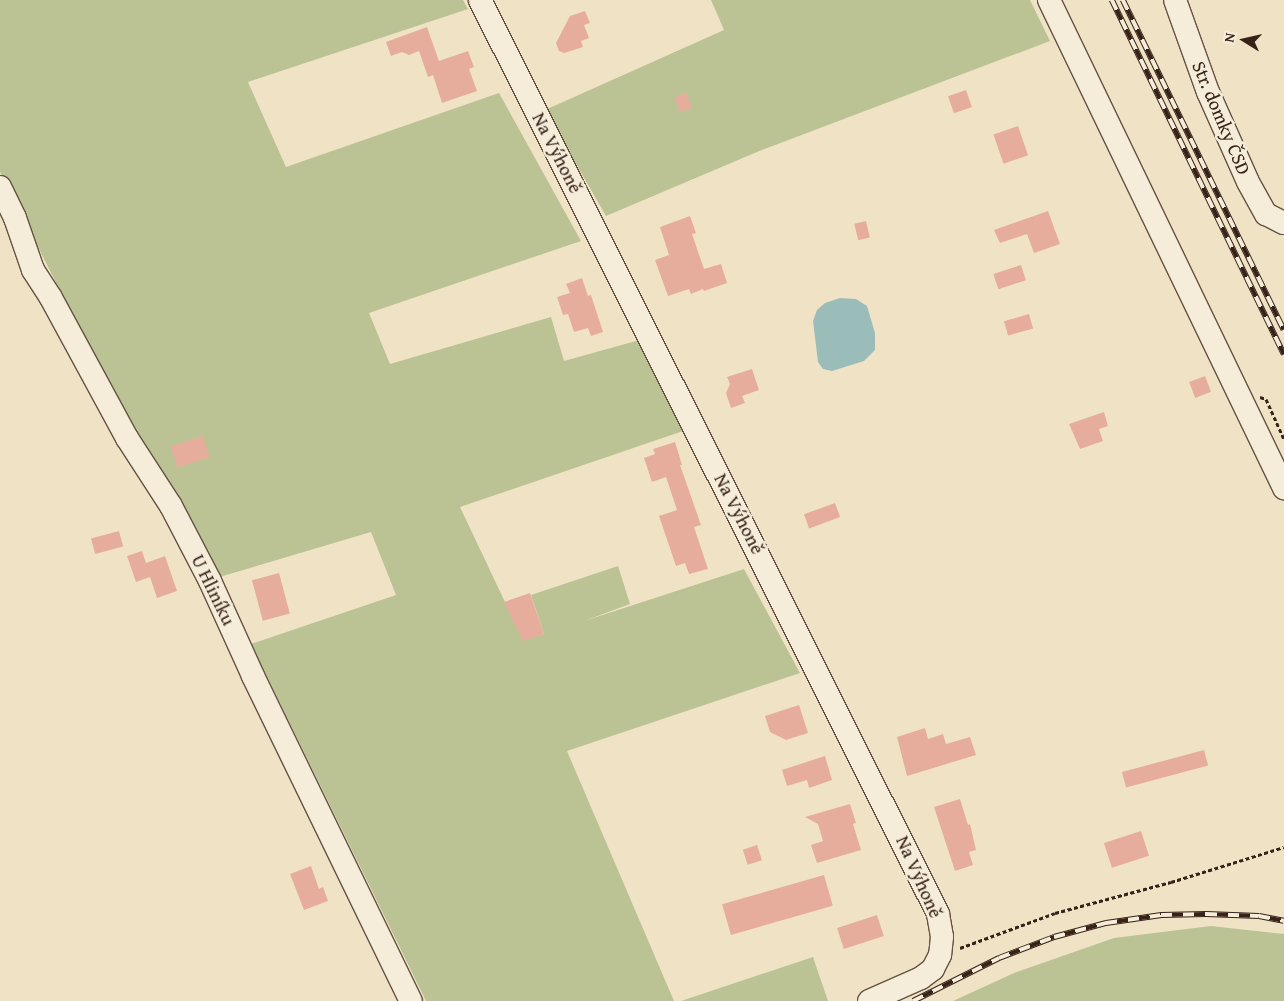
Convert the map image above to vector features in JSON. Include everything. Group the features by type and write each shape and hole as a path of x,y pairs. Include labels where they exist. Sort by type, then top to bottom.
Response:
{"street":[{"name":"Na Výhoně","path":"480,0 928,889 938,914 942,937 940,955"},
{"path":"1049,0 1284,488"},
{"name":"Str. domky ČSD","path":"1175,0 1208,92 1248,182 1266,214 1284,223"},
{"name":"U Hliníku","path":"0,188 15,218 33,270 52,298 127,438 171,506 210,582 253,676 411,1001"},
{"path":"869,1001 921,978 933,969 940,955"}],"path":[{"path":"940,955 1055,913 1171,882 1284,847"}],"green space":[{"path":"0,0 463,0 468,9 248,82 286,167 499,93 581,241 369,313 390,364 551,317 564,361 643,339 686,430 460,507 523,640 544,634 531,595 618,566 630,604 584,621 744,569 800,673 567,751 674,1001 426,1001 251,644 396,595 371,532 216,578 114,397 0,172"},
{"path":"711,0 1030,0 1050,41 757,152 606,216 545,110 724,30"},
{"path":"1211,926 1284,934 1284,1001 953,1001 1014,973 1114,938"},
{"path":"813,957 828,1001 681,1001"}],"water":[{"path":"840,298 856,299 867,306 875,333 875,350 864,361 832,371 823,369 818,362 813,321 817,310 825,303"}],"building":[{"path":"585,11 590,23 584,25 589,38 581,41 583,47 564,53 559,51 556,43 570,16"},
{"path":"427,27 439,61 468,51 474,67 469,69 477,91 442,103 433,75 428,77 419,51 409,55 402,52 391,56 386,42"},
{"path":"966,90 972,107 954,113 948,96"},
{"path":"687,93 692,108 680,112 675,97"},
{"path":"1018,126 1028,155 1004,164 993,134"},
{"path":"1048,211 1060,244 1034,253 1027,234 1000,243 994,230"},
{"path":"690,216 696,233 692,234 704,269 721,264 727,283 691,294 689,289 668,296 655,260 669,255 660,227"},
{"path":"866,221 870,238 858,240 854,224"},
{"path":"1021,265 1026,280 998,289 993,274"},
{"path":"582,278 588,296 591,295 603,332 591,336 588,328 574,332 568,314 563,315 557,297 570,293 566,284"},
{"path":"1029,314 1033,328 1008,336 1004,321"},
{"path":"752,369 759,390 742,396 745,403 731,408 726,393 730,384 727,377"},
{"path":"1205,376 1211,392 1195,398 1189,382"},
{"path":"1104,412 1108,426 1099,429 1103,441 1080,449 1069,424"},
{"path":"203,436 210,457 177,467 171,447"},
{"path":"675,442 682,465 680,465 701,525 694,527 708,569 689,574 685,563 676,566 659,516 677,510 666,477 652,482 644,458 655,454 653,449"},
{"path":"835,503 840,517 809,528 804,514"},
{"path":"119,531 123,546 95,554 91,539"},
{"path":"142,551 146,563 165,556 177,591 157,598 150,577 136,582 127,556"},
{"path":"279,573 290,614 263,621 252,580"},
{"path":"530,593 544,634 523,641 504,602"},
{"path":"799,705 808,733 786,740 770,732 765,716"},
{"path":"925,728 928,739 943,734 946,744 970,737 976,755 907,776 897,737"},
{"path":"1204,750 1208,765 1126,787 1122,772"},
{"path":"825,756 832,780 809,788 807,780 787,786 782,770"},
{"path":"960,799 968,825 970,824 976,850 969,852 973,865 955,871 934,807"},
{"path":"850,804 856,823 853,824 861,850 817,863 811,845 823,841 818,824 805,817"},
{"path":"1141,831 1149,856 1112,868 1104,843"},
{"path":"757,845 762,860 748,865 743,850"},
{"path":"311,866 319,889 323,887 328,901 304,910 290,874"},
{"path":"824,875 833,906 731,935 722,904"},
{"path":"877,915 884,936 844,949 837,928"}],"railway":[{"path":"1112,0 1284,354"},
{"path":"1123,0 1284,330"},
{"path":"913,1001 999,958 1054,937 1106,923 1161,915 1206,914 1259,916 1284,921"}]}
